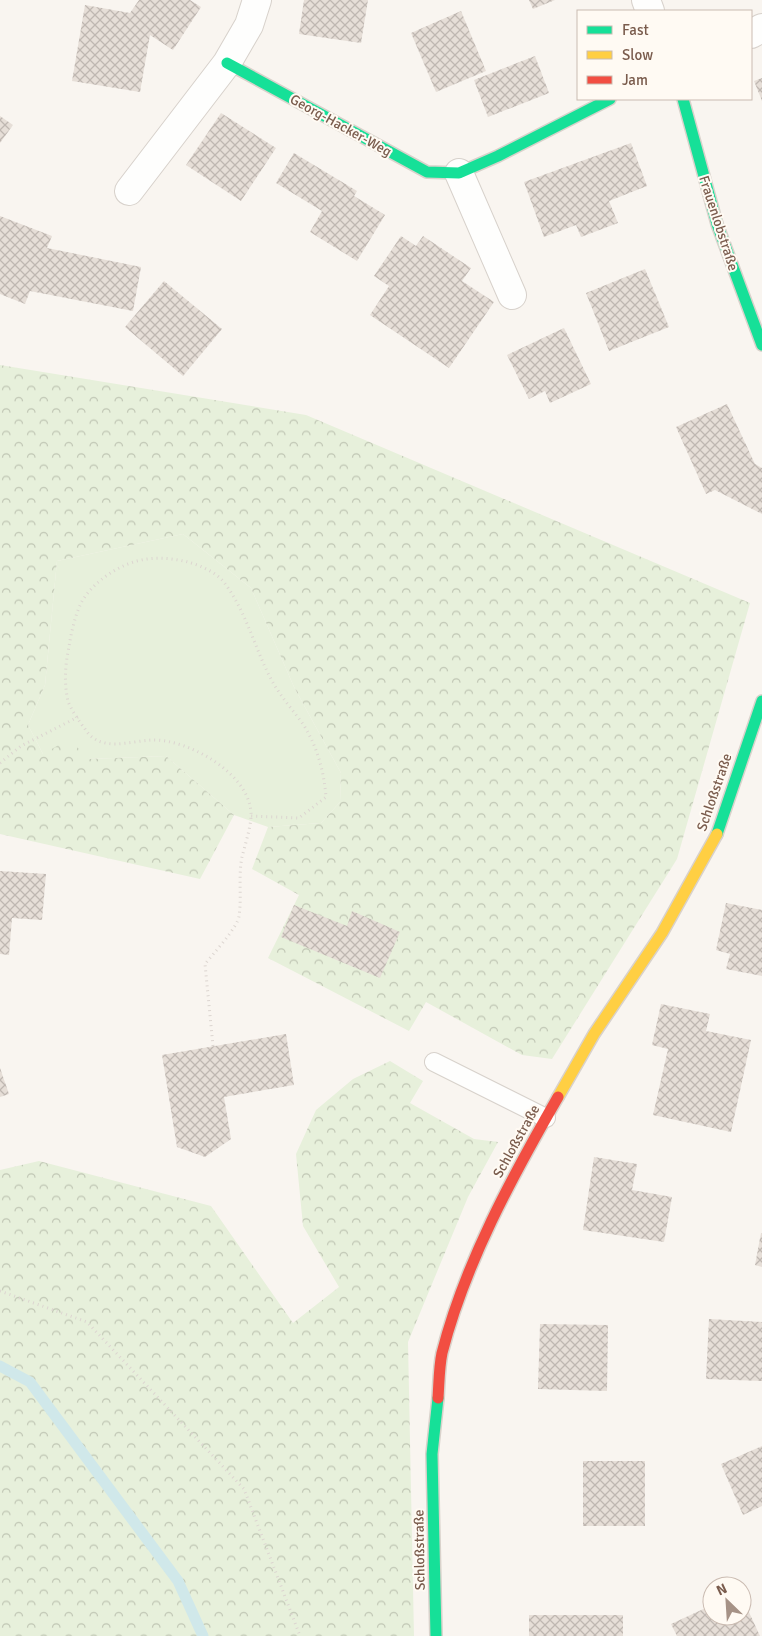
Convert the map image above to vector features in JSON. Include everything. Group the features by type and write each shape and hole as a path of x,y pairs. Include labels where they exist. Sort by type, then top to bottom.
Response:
{"street":[{"path":"129,191 227,62 249,25 256,0"},
{"name":"Georg-Hacker-Weg","path":"227,62 426,172 459,173 498,156 608,100"},
{"name":"Frauenlobstraße","path":"682,100 717,224 762,345"},
{"path":"459,173 512,295"},
{"name":"Schloßstraße","path":"436,1636 432,1454 442,1354 473,1262 514,1174 594,1034 662,933 719,831 762,701"}],"lane":[{"path":"434,1062 546,1118"}],"path":[{"path":"213,1046 205,964 239,919 239,874 251,816 246,794 236,778 216,762 194,750 153,740 128,744 103,743 86,732 68,703 65,667 71,636 81,604 95,585 116,570 146,559 174,559 203,566 225,583 244,616 270,677 303,725 316,750 325,781 326,797 299,818 251,816"},
{"path":"0,763 21,746 78,717"},
{"path":"0,1291 87,1322 244,1489 300,1636"}],"green space":[{"path":"0,365 306,415 750,603 677,859 552,1059 522,1055 426,1002 409,1031 268,958 299,895 252,869 268,827 321,823 340,802 341,773 294,687 251,588 183,534 57,561 45,685 28,725 43,754 69,739 89,759 166,756 234,815 200,879 0,834"},
{"path":"183,534 251,588 294,687 341,773 340,802 321,823 268,827 234,815 166,756 88,759 43,754 28,725 45,685 57,561"},
{"path":"390,1061 423,1081 410,1103 474,1139 498,1142 468,1197 408,1342 414,1636 0,1636 0,1170 39,1161 211,1206 293,1323 339,1287 303,1226 296,1154 316,1110 353,1079"}],"building":[{"path":"139,0 190,0 201,7 173,50 150,35 140,92 72,81 85,5 130,13"},
{"path":"304,0 368,0 361,43 299,34"},
{"path":"529,0 555,0 533,9"},
{"path":"461,11 486,71 436,92 411,33"},
{"path":"535,56 549,93 488,117 474,80"},
{"path":"762,78 762,101 754,81"},
{"path":"221,113 276,148 241,201 186,165"},
{"path":"0,116 13,125 0,143"},
{"path":"631,143 647,186 609,201 618,223 581,237 576,225 544,237 524,182"},
{"path":"294,153 357,191 354,196 385,215 357,261 310,232 322,211 276,183"},
{"path":"0,216 52,236 47,248 141,267 133,311 30,291 25,304 0,294"},
{"path":"401,236 416,246 423,236 471,268 462,281 494,302 449,368 370,315 389,286 374,276"},
{"path":"645,269 669,327 609,351 586,293"},
{"path":"164,281 222,329 183,376 125,327"},
{"path":"564,328 591,384 550,403 545,391 529,399 507,355"},
{"path":"727,404 755,464 762,468 762,514 715,490 706,494 676,427"},
{"path":"0,871 46,874 42,920 12,918 9,955 0,954"},
{"path":"726,903 762,910 762,976 726,969 730,954 716,950"},
{"path":"294,905 347,926 352,911 400,932 380,978 281,937"},
{"path":"661,1004 710,1014 706,1031 751,1040 731,1132 653,1115 668,1049 652,1045"},
{"path":"286,1034 294,1085 224,1097 231,1139 205,1157 177,1147 162,1055"},
{"path":"0,1068 9,1094 0,1097"},
{"path":"594,1157 637,1164 632,1190 672,1197 664,1242 583,1230"},
{"path":"762,1233 762,1267 755,1265"},
{"path":"709,1319 762,1322 762,1381 706,1379"},
{"path":"540,1324 608,1325 607,1391 538,1389"},
{"path":"762,1446 762,1506 743,1515 721,1464"},
{"path":"583,1461 645,1461 645,1526 583,1526"},
{"path":"702,1610 702,1626 752,1626 752,1619 760,1636 677,1636 671,1624"},
{"path":"529,1615 623,1615 623,1636 529,1636"}],"waterway":[{"path":"0,1366 30,1382 178,1581 203,1636"}],"traffic: fast":[{"path":"227,63 427,172 459,173 498,156 608,100"},
{"path":"683,100 717,224 762,345"},
{"path":"717,834 762,701"},
{"path":"436,1636 432,1454 438,1398"}],"traffic: slow":[{"path":"558,1097 594,1034 662,933 717,834"}],"traffic: jam":[{"path":"438,1398 442,1353 463,1286 507,1189 558,1097"}]}
